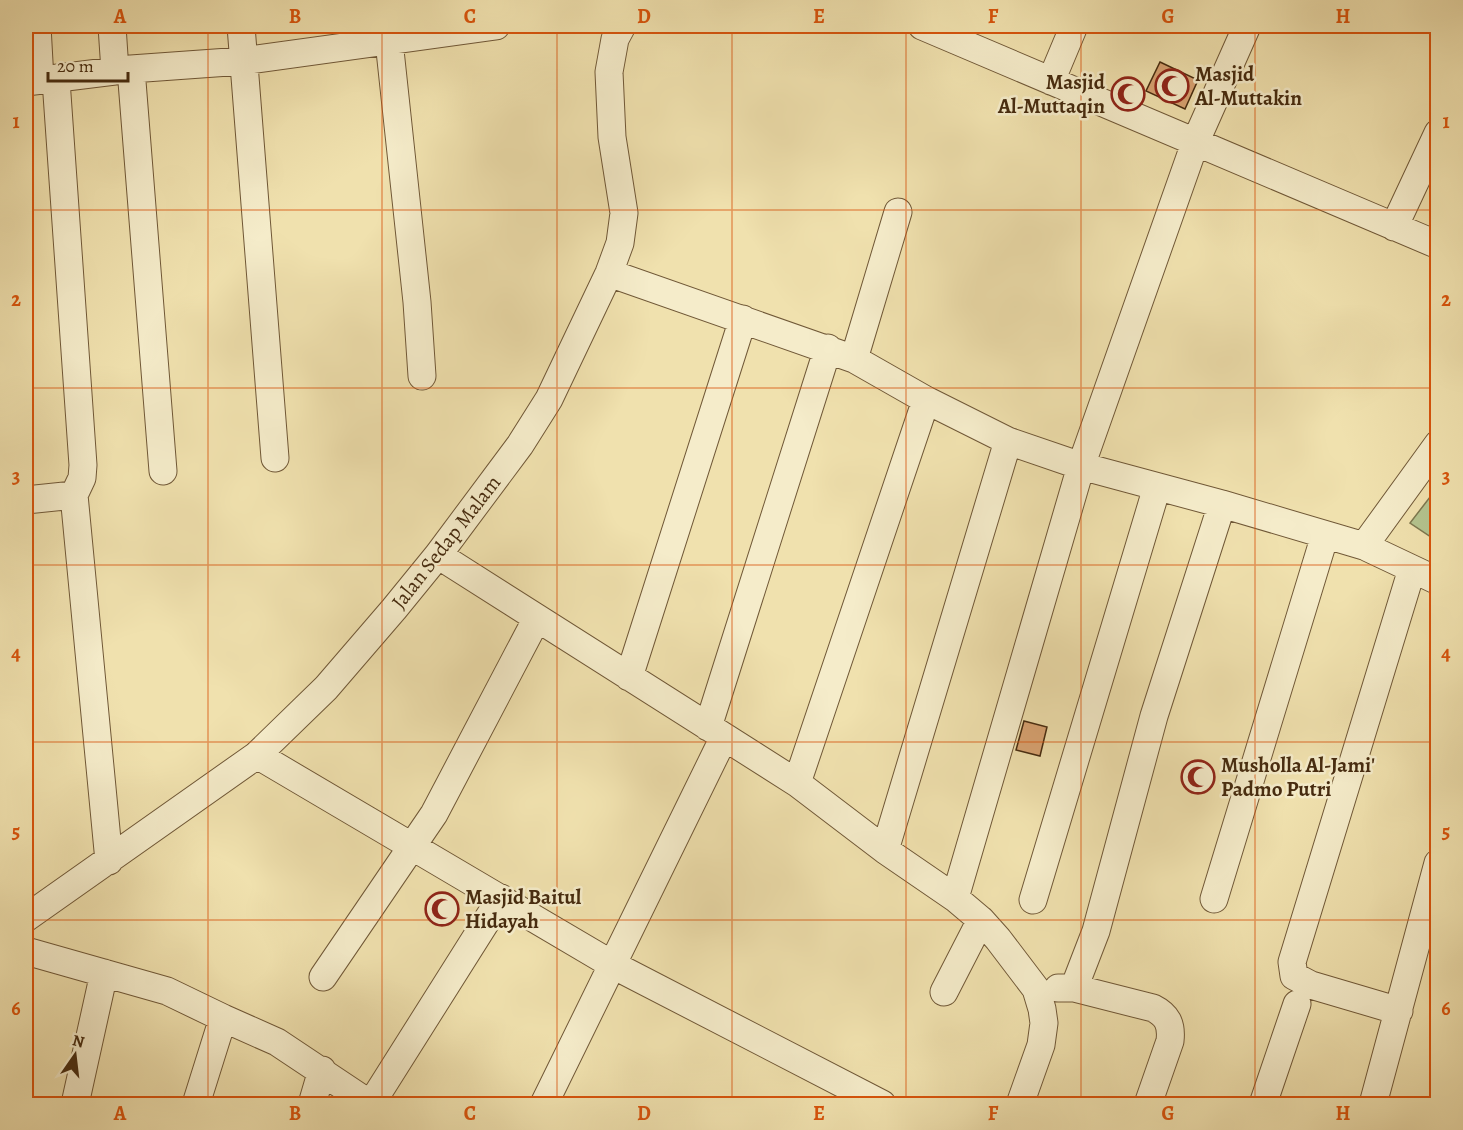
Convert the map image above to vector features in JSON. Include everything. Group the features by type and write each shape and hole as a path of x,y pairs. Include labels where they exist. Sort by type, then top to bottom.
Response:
{"street":[{"path":"37,26 40,81 83,465 82,478 74,495 108,861"},
{"path":"112,26 123,70 163,471"},
{"path":"241,26 275,458"},
{"path":"40,81 123,70 243,62 496,26"},
{"name":"Jalan Sedap Malam","path":"26,918 257,755 326,688 438,555 520,445 549,399 609,273 620,243 624,213 612,137 609,72 615,39 622,26"},
{"path":"922,26 1437,245"},
{"path":"1051,81 1074,26"},
{"path":"955,898 1081,466 1195,143 1246,26"},
{"path":"389,41 417,302 422,376"},
{"path":"1394,227 1437,133"},
{"path":"854,359 898,212"},
{"path":"609,273 828,348 854,359 926,400 1008,441 1081,466 1364,546 1437,581"},
{"path":"629,676 743,319"},
{"path":"544,1104 612,965 716,732 828,348"},
{"path":"797,783 926,400"},
{"path":"885,850 1008,441"},
{"path":"1364,546 1437,444"},
{"path":"1033,900 1157,487"},
{"path":"26,500 74,495"},
{"path":"1074,988 1096,931 1154,716 1222,504"},
{"path":"1214,899 1325,535"},
{"path":"438,555 797,783 885,850 955,898 981,920 1036,989 1042,1009 1044,1023 1041,1045 1020,1104"},
{"path":"1399,1011 1311,985 1294,976 1292,962 1412,569"},
{"path":"323,977 453,781 537,618"},
{"path":"257,755 612,965 882,1104"},
{"path":"1373,1104 1437,863"},
{"path":"26,951 167,991 277,1042 370,1104 501,898"},
{"path":"944,993 981,920"},
{"path":"75,1104 104,972"},
{"path":"1036,989 1074,988 1153,1008 1162,1013 1169,1021 1170,1041 1148,1104"},
{"path":"1263,1104 1297,1004"},
{"path":"196,1104 223,1017"},
{"path":"312,1104 322,1070"}],"green space":[{"path":"1437,488 1437,541 1410,523"}],"building":[{"name":"Masjid Al-Muttakin","path":"1160,62 1198,80 1185,109 1146,91"},
{"path":"1024,721 1047,727 1040,756 1016,750"}],"place":[{"name":"Masjid Al-Muttakin","path":"1172,86"},
{"name":"Masjid Al-Muttaqin","path":"1128,94"},
{"name":"Musholla Al-Jami' Padmo Putri","path":"1198,777"},
{"name":"Masjid Baitul Hidayah","path":"442,909"}]}
